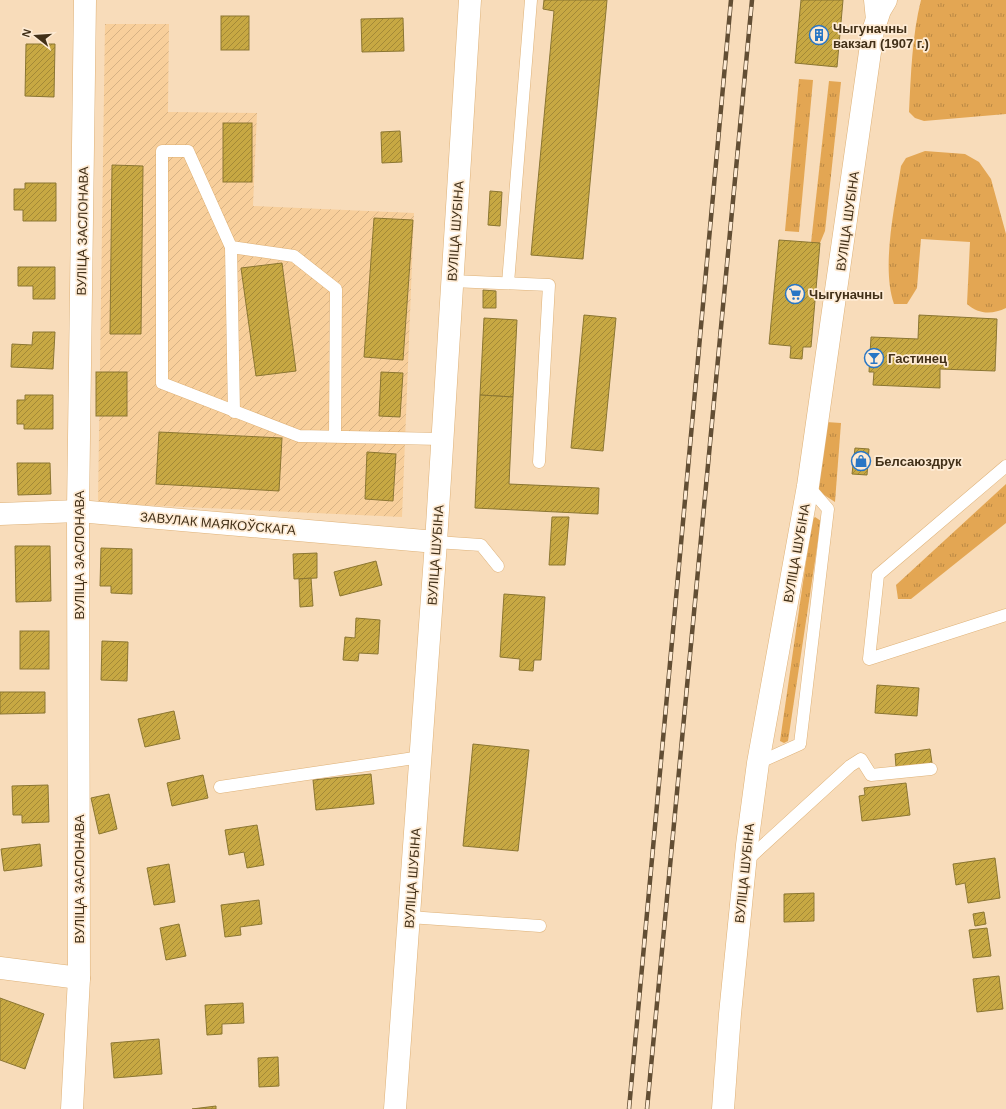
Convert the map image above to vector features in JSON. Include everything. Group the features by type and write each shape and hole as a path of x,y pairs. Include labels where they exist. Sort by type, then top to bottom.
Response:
{"street":[{"name":"ВУЛІЦА ЗАСЛОНАВА","path":"72,1109 79,978 78,511 85,0"},
{"name":"ВУЛІЦА ШУБІНА","path":"395,1109 436,542 441,439 470,0"},
{"name":"ВУЛІЦА ШУБІНА","path":"723,1109 730,1014 745,862 758,762 808,486 873,31 880,10 886,0"},
{"name":"ЗАВУЛАК МАЯКОЎСКАГА","path":"0,514 78,511 436,542"},
{"path":"0,968 79,978"}],"lane":[{"path":"508,283 531,0"},
{"path":"870,0 873,31"},
{"path":"234,412 230,247 188,151 162,151 162,383 234,412 299,436 441,439"},
{"path":"230,247 294,256 336,289 335,436"},
{"path":"452,281 549,286 539,462"},
{"path":"1006,466 878,576 869,659 1006,615"},
{"path":"758,762 800,744 828,509 808,486"},
{"path":"436,542 482,545 498,566"},
{"path":"220,786 421,757"},
{"path":"745,862 850,766 861,759 871,774 931,769"},
{"path":"409,917 540,926"}],"shaded area":[{"path":"105,24 169,24 168,112 257,113 253,206 414,213 402,517 98,503"}],"green space":[{"path":"921,0 1006,0 1006,114 924,121 915,118 909,112 914,41"},
{"path":"799,79 813,80 799,232 785,231"},
{"path":"829,81 841,82 825,231 820,243 811,243"},
{"path":"925,151 965,154 979,162 991,179 1006,234 1006,308 996,312 980,312 967,304 970,242 921,239 917,288 907,304 894,304 890,289 889,254 890,236 901,166 906,158"},
{"path":"826,422 841,423 835,502 818,491"},
{"path":"1006,484 1006,523 911,599 898,599 896,585"},
{"path":"815,517 821,521 788,741 784,743 780,741 812,520"}],"building":[{"path":"544,0 607,0 583,259 531,255 554,11 543,9"},
{"name":"Чыгуначны вакзал (1907 г.)","path":"801,0 843,0 837,67 795,63"},
{"path":"221,16 249,16 249,50 221,50"},
{"path":"403,18 404,51 362,52 361,19"},
{"path":"26,44 55,44 54,97 25,96"},
{"path":"223,123 252,123 252,182 223,182"},
{"path":"400,131 402,162 382,163 381,132"},
{"path":"112,165 143,166 141,334 110,334"},
{"path":"25,183 56,183 56,221 23,221 23,210 14,210 14,189 25,189"},
{"path":"490,191 502,192 500,226 488,225"},
{"path":"374,218 413,220 403,360 364,357"},
{"name":"Чыгуначны","path":"779,240 820,243 811,347 803,347 802,359 790,358 791,346 769,344"},
{"path":"282,263 296,371 256,376 241,268"},
{"path":"18,267 55,267 55,299 33,299 33,286 18,286"},
{"path":"483,290 496,291 496,308 483,308"},
{"path":"584,315 616,318 603,451 571,448"},
{"path":"919,315 997,319 995,371 940,369 940,388 873,385 874,372 869,372 871,337 918,339"},
{"path":"484,318 517,320 513,397 480,395"},
{"path":"33,332 55,332 53,369 11,367 12,344 32,345"},
{"path":"96,372 127,372 127,416 96,416"},
{"path":"381,372 403,373 400,417 379,416"},
{"path":"25,395 53,395 53,429 24,429 24,424 17,424 17,400 25,400"},
{"path":"480,395 513,397 509,484 599,488 598,514 475,508"},
{"path":"159,432 282,438 279,491 156,484"},
{"name":"Белсаюздрук","path":"855,448 869,449 867,475 852,474"},
{"path":"367,452 396,454 393,501 365,499"},
{"path":"17,463 50,463 51,494 18,495"},
{"path":"552,517 569,517 565,565 549,565"},
{"path":"15,546 50,546 51,601 16,602"},
{"path":"101,548 132,549 132,594 111,593 111,586 100,586"},
{"path":"317,553 317,578 294,579 293,554"},
{"path":"376,561 382,585 340,596 334,572"},
{"path":"311,578 313,606 300,607 299,579"},
{"path":"504,594 545,597 541,660 534,660 533,671 519,670 520,659 500,657"},
{"path":"356,618 380,620 378,654 359,653 358,661 343,660 345,637 355,638"},
{"path":"20,631 49,631 49,669 20,669"},
{"path":"102,641 128,642 127,681 101,680"},
{"path":"877,685 919,688 917,716 875,713"},
{"path":"0,692 45,692 45,713 0,714"},
{"path":"174,711 180,739 145,747 138,719"},
{"path":"473,744 529,750 518,851 463,846"},
{"path":"930,749 932,763 896,767 895,754"},
{"path":"371,774 374,804 316,810 313,780"},
{"path":"203,775 208,798 172,806 167,783"},
{"path":"906,783 910,815 862,821 859,796 865,795 864,788"},
{"path":"48,785 49,822 22,823 22,815 13,815 12,786"},
{"path":"109,794 117,829 99,834 91,798"},
{"path":"257,825 264,865 247,868 244,852 229,855 225,830"},
{"path":"40,844 42,866 4,871 1,849"},
{"path":"995,858 1000,898 968,903 965,883 956,885 953,864"},
{"path":"169,864 175,902 154,905 147,868"},
{"path":"814,893 814,921 784,922 784,894"},
{"path":"259,900 262,924 240,927 241,935 225,937 221,905"},
{"path":"984,912 986,924 975,926 973,914"},
{"path":"179,924 186,956 166,960 160,928"},
{"path":"987,928 991,956 973,958 969,930"},
{"path":"999,976 1003,1009 977,1012 973,979"},
{"path":"0,998 44,1014 25,1069 0,1060"},
{"path":"243,1003 244,1023 222,1024 222,1034 207,1035 205,1005"},
{"path":"159,1039 162,1074 114,1078 111,1043"},
{"path":"278,1057 279,1086 259,1087 258,1058"},
{"path":"216,1106 216,1109 192,1109"}],"railway":[{"path":"629,1109 731,0"},
{"path":"647,1109 752,0"}],"place":[{"name":"Чыгуначны вакзал (1907 г.)","path":"819,35"},
{"name":"Чыгуначны","path":"795,294"},
{"name":"Гастинец","path":"874,358"},
{"name":"Белсаюздрук","path":"861,461"}]}
